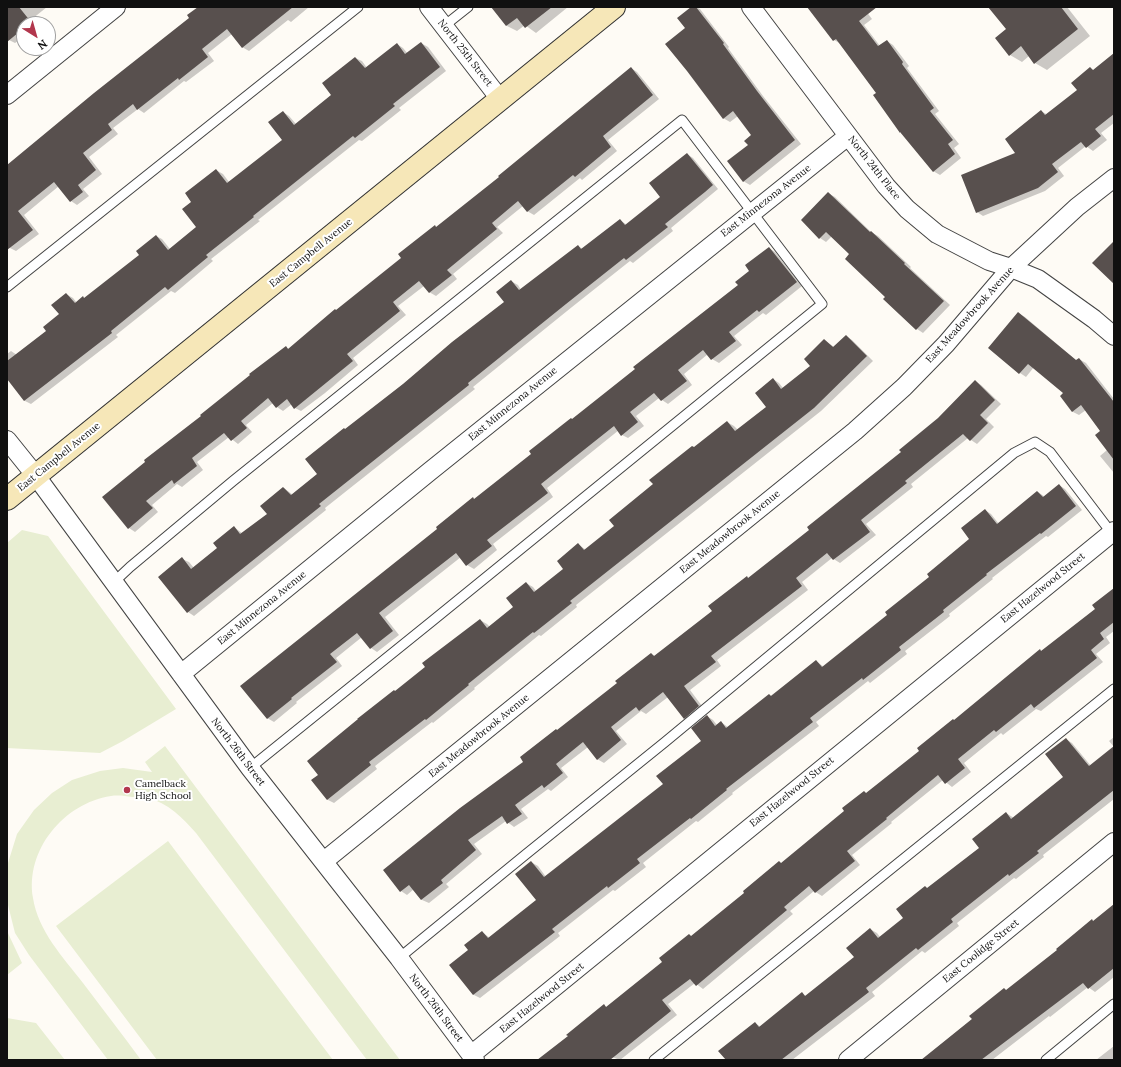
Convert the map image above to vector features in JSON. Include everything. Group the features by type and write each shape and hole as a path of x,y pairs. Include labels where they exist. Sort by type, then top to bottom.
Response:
{"street":[{"path":"7,96 116,7"},
{"name":"North 25th Street","path":"429,7 500,99"},
{"name":"East Campbell Avenue","path":"7,499 614,7"},
{"name":"North 24th Place","path":"751,7 886,186 907,209 937,234 989,261 1011,268 1038,280 1094,319 1114,336"},
{"name":"East Minnezona Avenue","path":"181,674 429,472 848,136"},
{"name":"East Meadowbrook Avenue","path":"324,861 855,431 904,387 946,344 1011,268 1078,207 1114,178"},
{"name":"North 26th Street","path":"7,440 36,476 250,768 399,958 473,1058"},
{"name":"East Hazelwood Street","path":"473,1058 1113,533"},
{"name":"East Coolidge Street","path":"848,1060 1114,842"}],"lane":[{"path":"7,287 358,7"},
{"path":"444,26 468,7"},
{"path":"114,583 130,567 233,481 682,120 753,211 822,304 250,768"},
{"path":"399,958 665,742 1014,453 1036,442 1050,452 1113,533"},
{"path":"654,1060 1114,688"},
{"path":"1046,1060 1114,1004"}],"green space":[{"path":"22,530 48,536 176,709 100,753 7,748 7,543"},
{"path":"165,746 400,1060 367,1060 196,833 169,807 148,798 111,796 94,800 78,808 51,832 42,846 35,863 32,880 33,898 36,910 40,922 52,943 141,1060 108,1060 29,955 15,933 8,905 8,863 17,834 34,810 52,793 72,780 100,771 123,768 152,772 145,762"},
{"path":"168,841 333,1060 157,1060 56,926"},
{"path":"7,931 22,963 7,975"},
{"path":"7,1018 36,1023 65,1060 7,1060"}],"building":[{"path":"7,7 19,7 26,16 16,16 16,35 7,42"},
{"path":"198,7 293,7 242,48 227,29 202,49 208,57 137,110 133,104 108,124 112,130 83,153 96,170 78,185 83,192 70,202 54,182 18,211 33,230 7,250 7,165 94,93 189,18 187,15"},
{"path":"491,7 552,7 525,28 517,18 506,26"},
{"path":"691,7 696,7 724,43 723,44 757,91 795,140 743,182 727,161 748,145 744,141 751,135 733,111 723,119 665,44 685,28 677,18"},
{"path":"807,7 877,7 859,21 878,46 887,40 903,62 902,64 934,108 930,111 953,140 948,144 955,154 933,172 900,133 873,95 876,93 836,39 833,41"},
{"path":"988,7 1061,7 1078,29 1034,64 1021,46 1009,56 995,38 1006,29"},
{"path":"421,42 440,67 393,104 395,106 355,138 353,136 253,216 254,217 206,255 208,257 168,290 165,287 111,331 112,333 24,401 7,379 7,361 46,331 43,327 59,314 51,305 66,293 75,303 83,296 84,298 139,255 136,251 156,235 168,250 196,227 182,209 191,202 185,193 216,169 227,183 282,140 268,122 283,111 294,125 331,95 322,83 355,57 365,68 397,43 405,54"},
{"path":"1114,53 1114,114 1095,129 1101,136 1086,148 1081,142 1052,164 1058,172 1038,188 976,213 961,175 1015,153 1005,139 1041,110 1045,115 1077,90 1071,83 1090,67 1093,70"},
{"path":"631,67 653,95 603,136 611,147 575,177 573,175 527,212 518,201 492,223 497,229 447,270 452,275 429,293 419,281 393,302 400,311 347,354 353,361 294,409 287,399 276,408 268,398 241,421 247,428 231,441 224,433 192,458 197,466 174,484 172,480 146,501 153,508 128,529 102,497 145,462 144,460 201,416 200,415 250,375 249,374 286,346 288,349 335,309 336,310 401,258 398,254 435,225 436,227 499,177 498,176"},
{"path":"687,153 713,185 665,224 668,227 626,260 624,258 566,304 468,383 469,385 319,504 321,506 187,613 158,577 182,557 191,569 217,548 213,543 234,526 240,534 267,514 260,506 283,487 291,495 317,474 305,459 403,384 452,342 504,302 496,292 511,280 519,290 578,245 581,249 620,219 625,225 660,197 649,183"},
{"path":"828,192 944,301 916,330 883,299 885,297 845,259 849,254 826,232 819,239 801,220"},
{"path":"1114,241 1114,284 1092,263"},
{"path":"769,247 797,282 759,312 757,310 729,332 736,341 711,360 703,350 678,370 687,381 661,401 654,393 630,412 638,422 621,436 614,426 541,484 548,493 487,540 492,546 466,566 456,553 379,613 393,631 370,649 357,633 330,654 337,662 267,719 240,686 437,529 436,527 473,497 474,499 531,454 529,451 635,369 633,367 738,285 735,282 749,271 745,265"},
{"path":"1018,312 1076,360 1079,358 1114,402 1114,460 1095,435 1100,431 1081,405 1072,412 1060,396 1063,393 1028,364 1019,374 988,348"},
{"path":"846,335 867,356 814,408 570,601 572,603 468,684 469,685 426,720 425,719 369,762 371,765 327,800 311,780 318,775 307,761 357,719 425,667 422,663 480,619 487,628 513,607 506,598 526,582 534,592 563,569 557,561 578,543 584,550 614,526 609,520 653,484 649,480 692,446 694,447 727,421 735,431 766,407 755,393 773,378 781,389 810,366 804,359 824,339 833,347"},
{"path":"975,380 995,400 980,415 988,423 970,441 963,434 905,481 907,483 861,520 870,532 833,560 827,553 796,578 802,586 711,656 716,662 684,686 699,706 684,719 663,692 639,711 636,707 611,727 621,740 597,760 583,742 556,764 563,773 544,788 542,785 515,805 522,814 507,824 502,816 468,840 476,850 441,880 443,883 421,900 409,885 400,892 383,870 460,808 523,762 520,757 617,683 615,681 651,653 654,656 712,611 708,606 747,576 748,578 809,530 807,527 901,452 899,450 938,418"},
{"path":"1059,484 1076,506 1041,534 1040,533 986,574 987,575 943,610 944,612 899,647 901,650 863,680 862,678 810,718 813,722 726,789 727,790 691,819 690,818 637,859 640,863 608,888 607,886 552,929 555,932 473,995 449,965 468,950 464,945 482,931 488,938 536,900 515,874 531,861 544,877 663,784 656,776 701,741 691,728 707,715 715,726 721,721 726,728 769,694 771,696 816,660 822,667 887,615 885,612 929,577 927,574 969,539 961,528 985,509 997,524 1037,491 1043,497"},
{"path":"1114,588 1114,622 1100,633 1104,639 1091,650 1097,658 1034,708 1031,704 996,732 994,730 958,759 965,768 945,784 938,775 886,818 887,819 847,851 855,861 815,893 809,886 784,907 787,910 696,986 690,979 662,1000 671,1011 610,1060 537,1060 568,1036 566,1035 604,1004 606,1007 662,962 659,958 689,934 691,936 744,893 743,891 779,861 781,863 844,811 842,808 864,791 866,793 919,751 917,748 953,719 954,720 1040,649 1041,651 1095,609 1092,605"},
{"path":"1066,738 1089,766 1114,746 1114,790 1037,851 1039,853 1009,876 1008,874 951,919 953,922 918,950 916,948 866,988 869,992 781,1060 726,1060 718,1051 755,1022 759,1027 802,992 805,996 854,957 846,948 870,928 878,938 903,918 896,909 925,886 927,888 979,848 972,839 1006,812 1011,819 1063,777 1045,754"},
{"path":"1114,904 1114,968 1088,989 1083,983 981,1060 921,1060 972,1019 969,1016 1004,988 1006,990 1057,950 1056,949 1092,919 1093,921"}],"place":[{"name":"Camelback High School","path":"127,790"}]}
